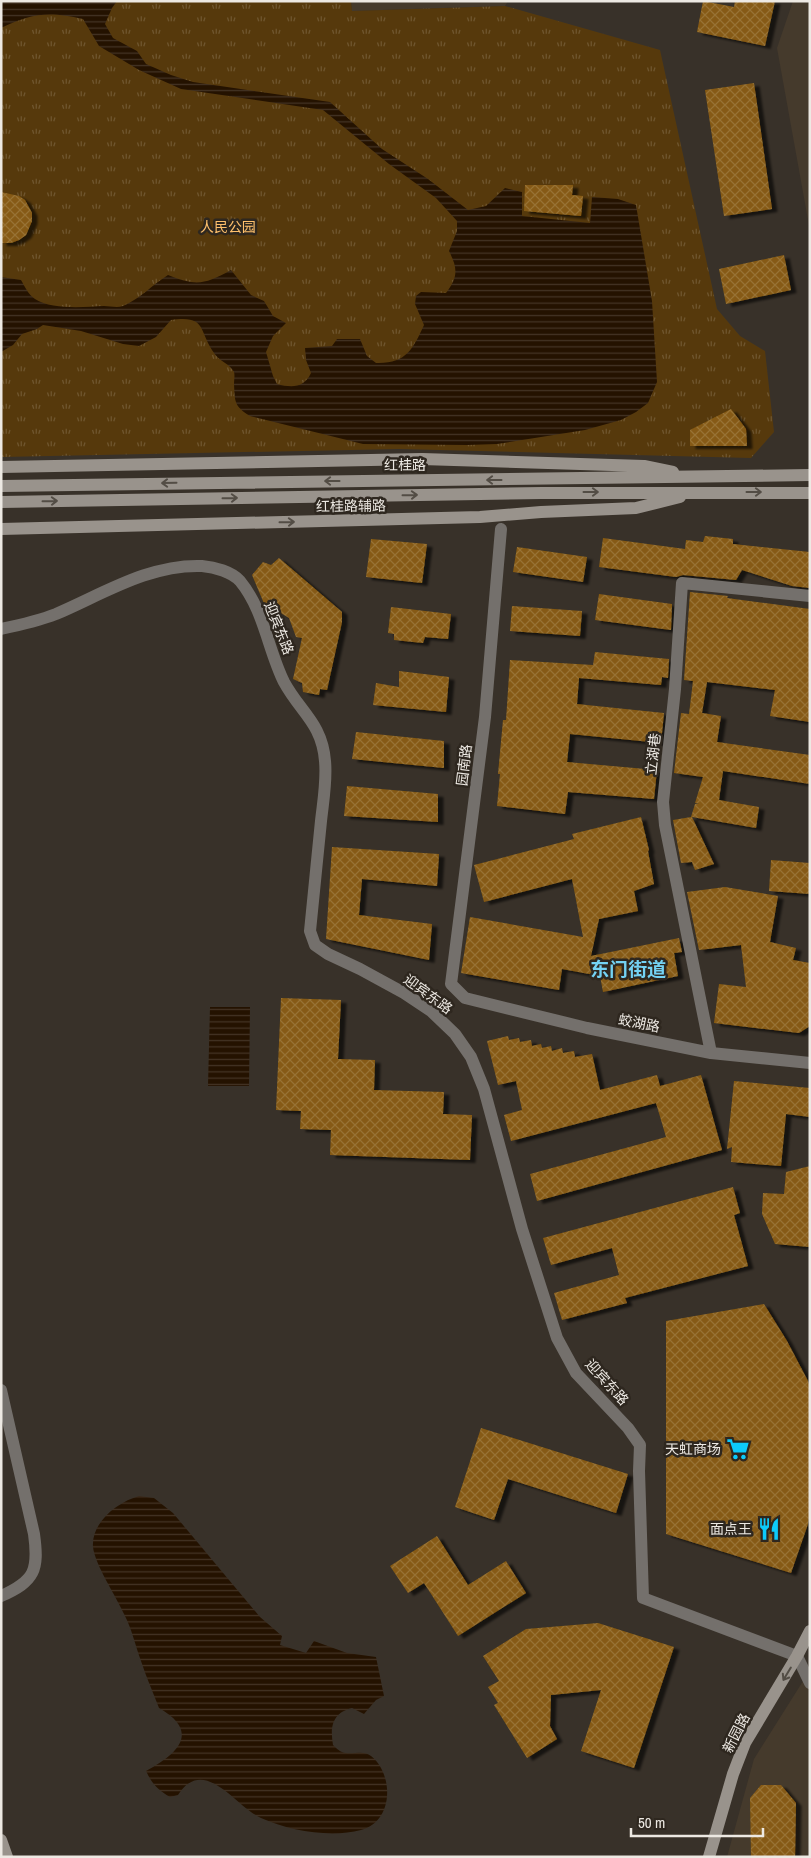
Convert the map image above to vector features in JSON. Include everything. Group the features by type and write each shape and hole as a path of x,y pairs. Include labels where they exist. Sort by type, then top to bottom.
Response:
{"main road":[{"path":"1,467 422,459 644,466 698,477"},
{"name":"红桂路","path":"1,502 543,486 698,477 810,475"},
{"name":"红桂路","path":"1,486 338,480 700,492 810,493"},
{"name":"红桂路辅路","path":"1,530 442,518 636,508 700,492"},
{"name":"新园路","path":"708,1857 733,1774 745,1744 810,1631"},
{"path":"1,1840 7,1857"}],"street":[{"name":"园南路","path":"465,998 452,984 485,717 501,529"},
{"name":"迎宾东路","path":"1,629 31,623 120,584 151,573 203,566 221,570 239,579 259,615 284,682 310,717 321,737 326,773 310,931 315,945 328,954 404,993 431,1011 455,1034 471,1057 484,1089 522,1229 557,1338 576,1373 628,1428 640,1446 639,1472 643,1598 797,1656"},
{"name":"立湖巷","path":"711,1053 665,825 663,802 675,689 682,583 810,596"},
{"name":"蛟湖路","path":"465,998 587,1028 711,1053 810,1063"},
{"path":"1,1390 36,1548 33,1572 26,1582 1,1596"},
{"path":"797,1656 810,1683"}],"shaded area":[{"path":"1,1 117,1 105,24 113,38 137,51 146,64 193,82 330,102 382,149 428,179 468,210 486,206 505,188 522,192 522,216 590,223 592,197 618,199 636,205 652,301 657,382 648,403 621,420 585,430 497,444 363,444 250,416 236,403 234,372 216,356 200,326 191,320 171,320 156,337 139,346 123,344 81,331 43,325 22,334 13,345 1,352 1,277 21,280 35,299 50,305 118,307 135,300 168,275 186,281 200,282 214,279 231,270 251,295 264,301 273,316 286,323 273,336 266,352 277,384 297,386 305,382 311,373 306,360 305,348 332,346 337,339 360,339 367,356 376,363 395,361 412,348 424,325 415,304 416,296 421,292 446,293 453,282 455,268 449,251 457,231 457,221 436,198 389,164 323,110 181,89 139,70 99,46 83,19 50,14 32,16 1,28"},
{"path":"351,1 508,1 505,6 352,11"},
{"path":"793,1 810,1 810,231 777,48"},
{"path":"210,1007 250,1007 249,1086 208,1086"},
{"path":"139,1496 154,1498 173,1513 260,1617 282,1636 280,1645 306,1653 314,1641 347,1653 376,1657 384,1696 376,1700 364,1714 352,1708 345,1710 336,1717 332,1727 333,1745 338,1750 346,1753 368,1754 379,1764 384,1774 387,1785 385,1808 380,1818 372,1825 361,1830 337,1833 297,1830 261,1818 209,1781 198,1780 188,1784 178,1795 170,1797 153,1783 146,1771 175,1750 182,1734 172,1717 159,1708 129,1625 102,1571 93,1547 96,1529 107,1514 123,1503"},
{"path":"810,1670 810,1857 727,1857 754,1759"}],"green space":[{"name":"人民公园","path":"1,1 351,1 352,11 505,6 660,50 717,309 740,336 765,351 774,432 751,458 399,449 1,457"}],"building":[{"path":"703,1 734,7 735,1 775,1 765,46 697,32"},
{"path":"754,83 772,209 724,216 705,90"},
{"path":"525,185 573,185 572,195 583,196 581,216 524,211"},
{"path":"1,192 19,196 25,200 32,213 32,221 26,235 11,243 1,243"},
{"path":"784,255 791,290 726,304 719,269"},
{"path":"731,409 746,429 747,446 690,446 690,430"},
{"path":"705,536 733,539 733,544 810,552 810,588 792,586 742,570 736,580 683,575 676,577 599,567 603,538 685,549 686,540 703,542"},
{"path":"371,539 427,544 422,583 366,577"},
{"path":"517,547 587,557 583,582 513,572"},
{"path":"279,558 342,612 342,622 327,690 320,689 319,695 303,692 302,683 293,679 302,638 296,637 289,618 276,610 268,613 252,575 263,562 271,565"},
{"path":"690,592 810,609 810,722 770,716 775,690 707,682 702,713 721,716 717,742 810,755 810,784 723,771 719,800 759,807 756,828 692,817 714,864 695,870 692,862 681,863 673,820 691,817 695,804 699,803 695,803 703,777 674,773 681,713 689,714 693,681 684,680"},
{"path":"599,594 672,604 671,630 595,620"},
{"path":"512,606 582,611 580,636 510,631"},
{"path":"391,607 451,614 448,639 425,637 423,643 394,640 394,634 388,633"},
{"path":"595,652 669,659 668,678 662,677 661,685 579,678 577,704 664,713 661,743 570,734 567,762 657,770 654,799 568,792 565,814 497,806 500,774 498,774 503,720 506,720 510,660 593,665"},
{"path":"399,671 449,677 446,712 373,705 376,683 399,687"},
{"path":"356,732 444,741 444,768 352,759"},
{"path":"347,786 438,794 438,822 344,816"},
{"path":"641,817 649,850 654,884 634,891 638,911 599,919 591,956 679,938 682,952 674,953 678,976 603,992 600,976 562,969 559,990 461,973 470,917 583,937 572,879 484,902 474,865 574,839 572,834"},
{"path":"332,847 439,854 437,886 362,879 359,915 432,924 429,960 326,939"},
{"path":"771,860 810,863 810,894 769,891"},
{"path":"725,887 778,896 770,942 796,948 793,960 810,963 810,1026 799,1033 714,1023 719,984 746,987 741,945 699,950 687,892"},
{"path":"281,998 341,1000 338,1059 375,1060 374,1090 444,1092 443,1114 472,1115 470,1160 330,1155 331,1130 300,1129 301,1111 276,1110"},
{"path":"508,1036 509,1040 519,1038 520,1042 531,1040 532,1046 541,1044 542,1048 551,1046 552,1051 562,1048 563,1053 574,1051 575,1057 592,1054 600,1090 657,1075 660,1086 701,1075 722,1150 537,1201 530,1174 666,1137 656,1103 511,1141 504,1115 522,1110 516,1081 498,1085 487,1041"},
{"path":"734,1081 810,1088 810,1117 786,1114 781,1166 731,1162 732,1147 727,1149"},
{"path":"810,1166 810,1247 775,1244 762,1214 763,1193 784,1194 786,1172"},
{"path":"733,1187 740,1213 734,1215 748,1266 625,1298 627,1303 562,1320 554,1293 619,1275 612,1248 551,1265 543,1238"},
{"name":"天虹商场","path":"764,1304 787,1341 810,1388 810,1510 808,1524 791,1573 666,1534 666,1321"},
{"path":"481,1428 628,1474 616,1513 508,1479 494,1520 455,1507"},
{"path":"437,1536 468,1585 506,1561 526,1593 458,1636 424,1583 408,1593 390,1566"},
{"path":"598,1623 674,1647 634,1768 581,1751 601,1690 551,1695 550,1726 557,1739 527,1758 494,1705 498,1703 488,1687 499,1681 483,1656 526,1629"},
{"path":"761,1785 781,1785 796,1803 795,1857 751,1857 750,1798"}],"place":[{"name":"天虹商场","path":"738,1449"},
{"name":"面点王","path":"769,1529"}],"district":[{"name":"东门街道","path":"628,969"}]}
